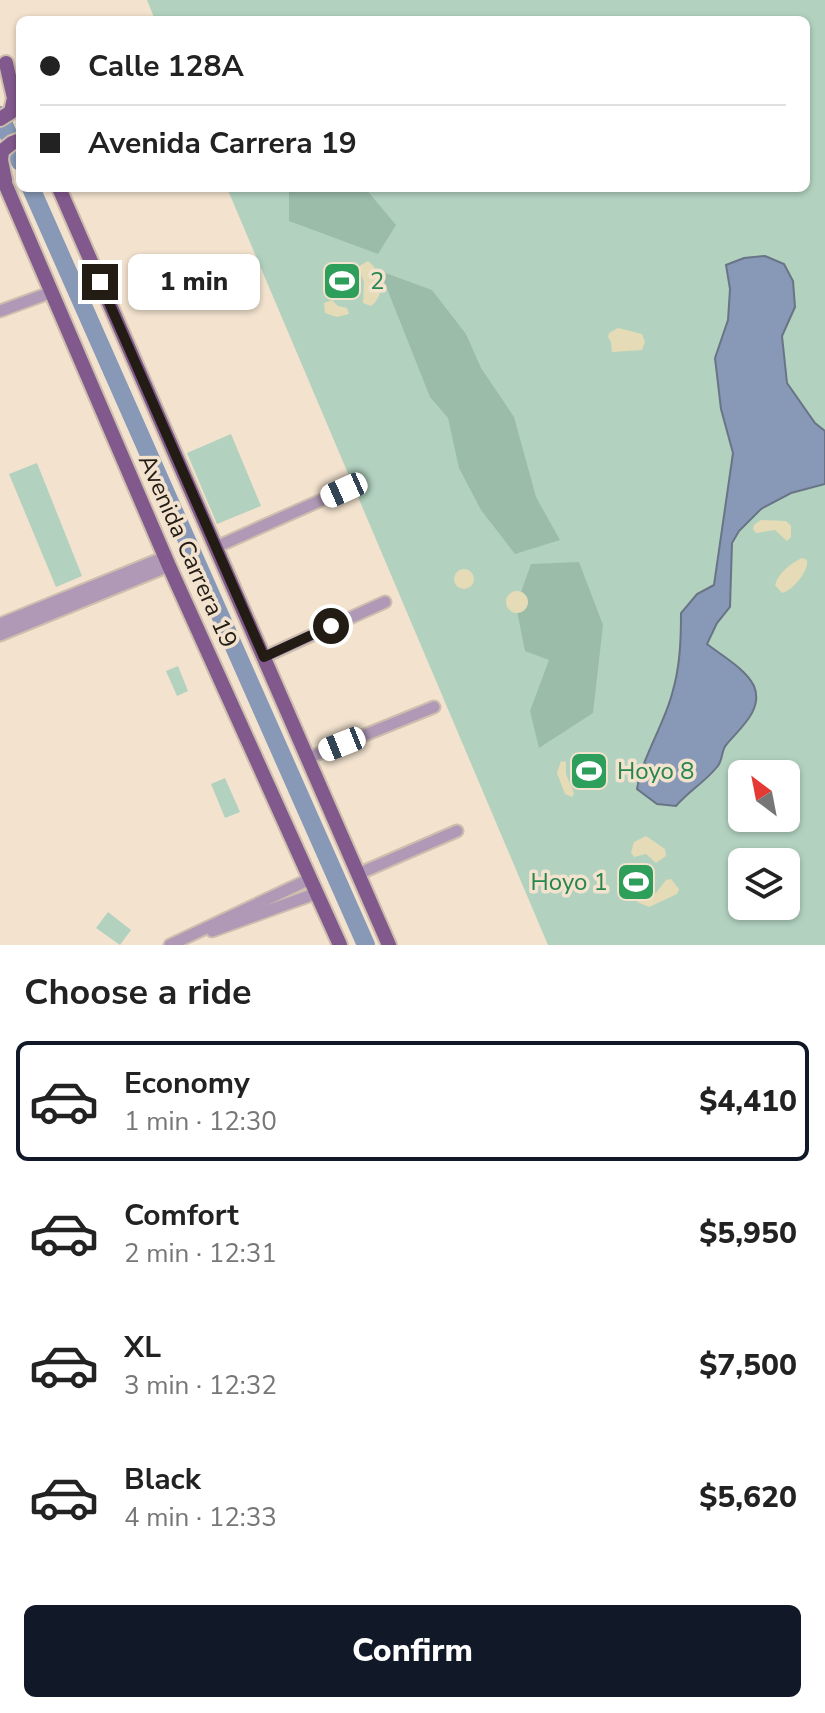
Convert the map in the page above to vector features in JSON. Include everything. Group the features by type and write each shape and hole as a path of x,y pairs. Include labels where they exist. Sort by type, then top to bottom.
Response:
{"main road":[{"path":"3,57 16,97"},
{"path":"0,119 11,112 16,102"},
{"path":"9,192 2,169 2,151 16,142"},
{"name":"Avenida Carrera 19","path":"0,172 167,562 340,945"},
{"name":"Avenida Carrera 19","path":"61,192 389,945"}],"street":[{"path":"0,311 52,292"},
{"path":"216,547 344,490"},
{"path":"0,624 167,562"},
{"path":"0,635 167,562"},
{"path":"264,657 385,602"},
{"path":"308,758 434,707"},
{"path":"358,874 457,831"},
{"path":"175,943 314,886"}],"green space":[{"path":"147,0 825,0 825,945 548,945 229,192 810,192 810,16 153,16"},
{"path":"289,192 368,192 396,225 378,254 289,221"},
{"path":"380,271 432,290 466,334 481,368 514,417 536,497 560,540 515,554 481,510 459,468 448,418 430,397"},
{"path":"231,434 261,506 217,524 187,453"},
{"path":"37,463 82,576 56,587 9,474"},
{"path":"579,562 603,625 593,713 539,748 530,711 549,660 525,651 516,606 531,564"},
{"path":"178,666 188,691 177,696 166,671"},
{"path":"225,778 240,812 225,818 211,784"},
{"path":"108,912 131,930 120,945 96,928"}],"sand":[{"path":"368,261 377,271 381,283 379,295 371,306 363,303 364,282 358,267"},
{"path":"332,300 338,306 347,308 349,314 337,317 325,313 324,303"},
{"path":"618,328 642,334 645,342 642,350 612,352 609,333"},
{"path":"761,520 786,521 791,526 791,537 787,541 775,530 756,533 754,525"},
{"path":"802,558 807,560 803,574 782,593 775,585 779,576"},
{"path":"460,569 468,569 474,579 468,589 460,589 454,583 454,575"},
{"path":"517,591 525,594 528,602 525,610 517,613 509,610 506,602 509,594"},
{"path":"561,761 566,762 566,774 574,793 572,797 565,794 557,773"},
{"path":"646,836 665,849 666,856 656,863 646,854 634,857 631,852 634,842"},
{"path":"671,879 679,889 677,894 649,907 637,902 640,896 655,894 666,880"}],"water":[{"path":"765,256 784,264 793,281 795,307 782,336 787,383 815,423 825,431 825,484 791,493 761,509 739,531 732,543 730,607 717,623 707,644 750,680 756,703 749,718 724,747 720,762 712,772 676,806 657,804 637,789 675,684 680,654 681,613 697,594 714,585 733,453 721,409 715,358 728,320 730,289 726,265 744,258"}],"waterway":[{"path":"0,115 16,153"},
{"path":"33,192 366,945"}],"place":[{"name":"2","path":"342,281"},
{"name":"Hoyo 8","path":"589,771"},
{"name":"Hoyo 1","path":"636,882"}],"route":[{"path":"100,282 264,657 331,626"}]}
